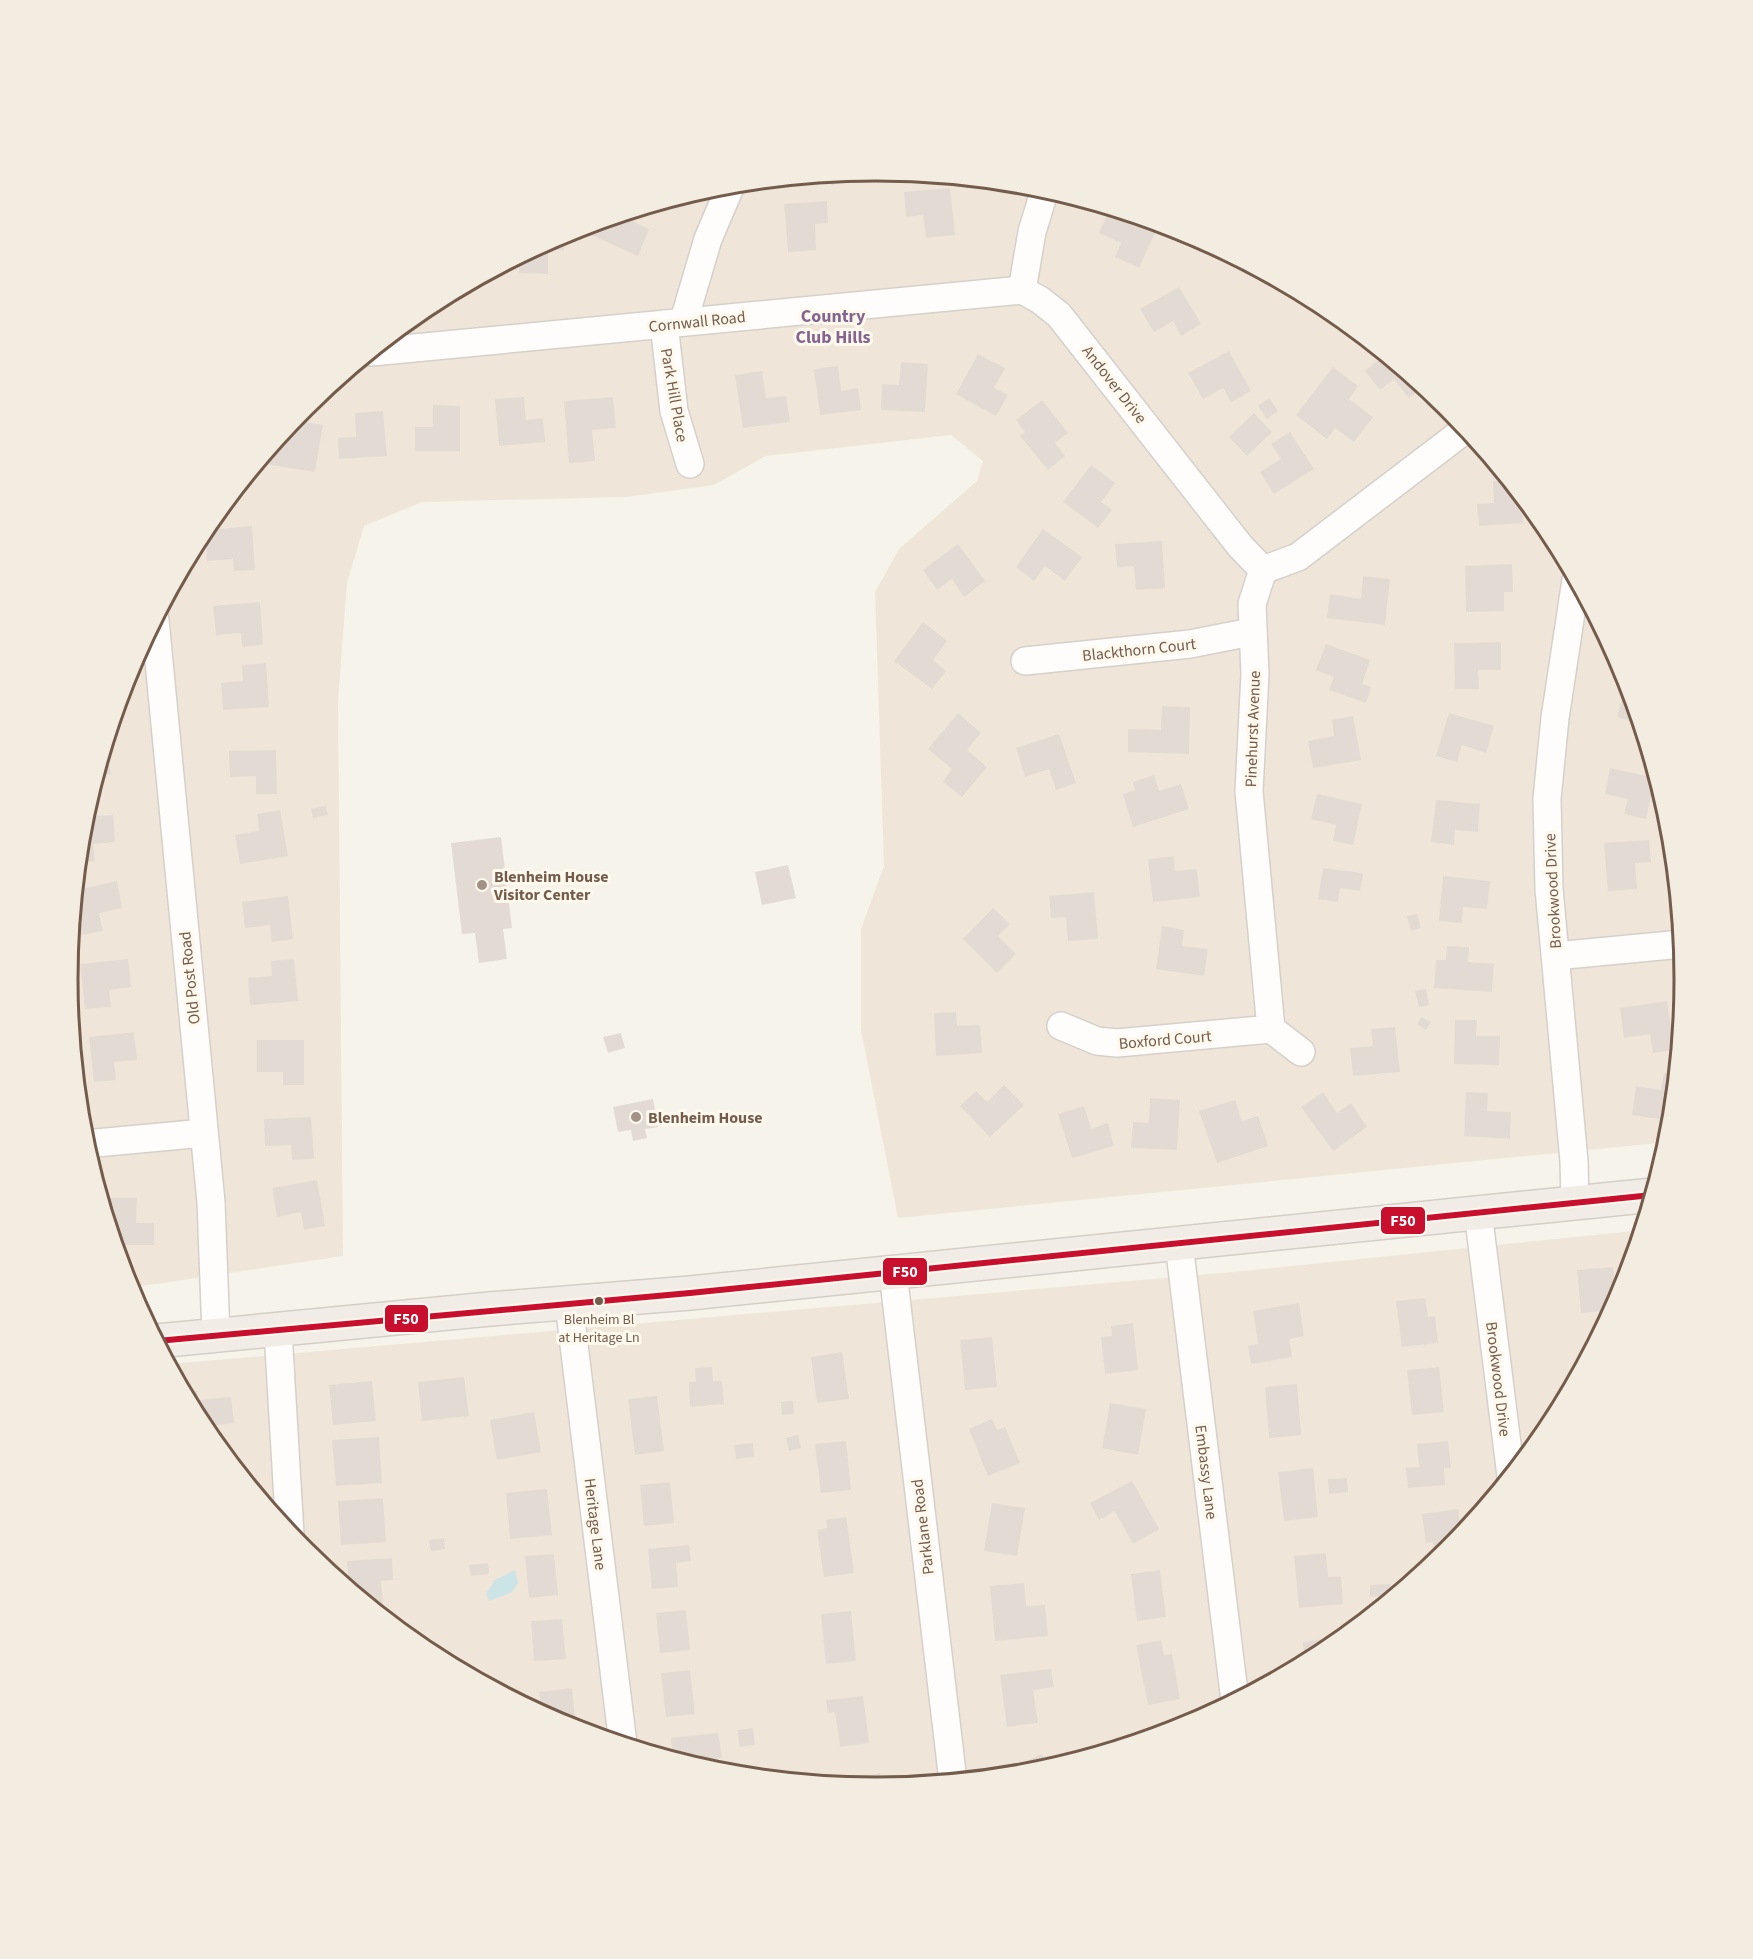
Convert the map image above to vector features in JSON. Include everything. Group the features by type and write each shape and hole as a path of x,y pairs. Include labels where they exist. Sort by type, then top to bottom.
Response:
{"main road":[{"path":"164,1340 893,1273 1645,1196"}],"street":[{"name":"Park Hill Place","path":"690,464 674,411 674,322 727,195"},
{"path":"1022,290 1032,232 1042,198"},
{"name":"Cornwall Road","path":"384,351 1022,290"},
{"name":"Andover Drive","path":"1022,290 1059,315 1240,546 1263,570"},
{"path":"1263,570 1298,557 1459,434"},
{"name":"Pinehurst Avenue","path":"1263,570 1252,604 1251,632 1256,674 1249,791 1271,1029"},
{"name":"Brookwood Drive","path":"1574,592 1555,718 1547,799 1549,889 1574,1161 1575,1203"},
{"name":"Blackthorn Court","path":"1025,661 1190,644 1251,632"},
{"name":"Old Post Road","path":"157,633 211,1202 216,1335"},
{"path":"1555,956 1674,945"},
{"name":"Boxford Court","path":"1061,1026 1097,1041 1117,1043 1271,1029"},
{"path":"1271,1029 1301,1052"},
{"path":"95,1143 204,1132"},
{"name":"Brookwood Drive","path":"1478,1212 1510,1466"},
{"name":"Embassy Lane","path":"1179,1244 1234,1694"},
{"name":"Parklane Road","path":"893,1273 952,1774"},
{"name":"Heritage Lane","path":"569,1304 622,1737"},
{"path":"278,1331 289,1520"}],"shaded area":[{"path":"876,181 981,188 1032,196 1133,223 1230,263 1276,288 1363,346 1403,379 1477,453 1510,493 1568,580 1593,626 1633,723 1660,824 1668,875 1675,980 1668,1084 1658,1143 898,1218 861,1030 861,929 884,866 875,592 899,549 977,481 983,461 951,435 766,456 714,485 626,497 422,502 364,526 347,583 338,700 343,1256 140,1286 120,1236 105,1186 93,1135 85,1084 78,980 85,875 93,824 120,723 160,626 185,580 243,493 312,415 390,346 477,288 523,263 620,223 670,208 721,196 824,183"},
{"path":"1635,1231 1593,1333 1568,1379 1510,1466 1441,1544 1363,1613 1276,1671 1230,1696 1133,1736 1032,1763 929,1776 876,1778 824,1776 721,1763 620,1736 523,1696 477,1671 390,1613 312,1544 243,1466 176,1363 1234,1272"}],"water":[{"path":"515,1570 518,1583 512,1592 490,1601 486,1594 495,1580"}],"building":[{"path":"950,188 955,235 926,238 923,215 906,217 904,192"},
{"path":"827,201 828,223 815,224 816,250 788,252 784,204"},
{"path":"1107,215 1155,232 1139,268 1115,257 1121,243 1099,233"},
{"path":"630,220 649,229 638,256 591,235"},
{"path":"564,245 564,250 553,250"},
{"path":"548,252 548,274 519,273 519,265"},
{"path":"1179,287 1201,324 1181,336 1173,321 1154,332 1140,309"},
{"path":"1229,351 1251,391 1231,402 1223,388 1203,399 1188,373"},
{"path":"978,354 1005,368 994,388 1008,395 996,416 956,394"},
{"path":"1379,359 1417,392 1409,398 1394,379 1380,390 1365,371"},
{"path":"901,362 928,364 925,412 881,410 882,384 899,385"},
{"path":"838,366 841,391 858,388 861,410 820,415 814,369"},
{"path":"1333,367 1358,386 1349,399 1373,417 1354,442 1335,428 1327,439 1296,415"},
{"path":"762,371 766,398 786,396 790,422 743,428 735,375"},
{"path":"524,397 526,420 543,418 545,442 499,446 495,399"},
{"path":"613,397 616,428 592,430 595,461 569,463 564,401"},
{"path":"1269,398 1278,411 1267,419 1258,406"},
{"path":"1042,400 1068,433 1055,443 1065,456 1048,470 1020,436 1025,432 1016,420"},
{"path":"433,405 460,406 460,451 415,451 415,427 433,427"},
{"path":"383,411 387,456 339,459 338,438 356,437 355,413"},
{"path":"1254,413 1272,432 1247,456 1229,437"},
{"path":"305,422 323,425 315,472 267,464"},
{"path":"1290,432 1314,469 1274,494 1260,472 1281,459 1271,444"},
{"path":"1091,465 1115,483 1101,502 1112,510 1098,528 1063,502"},
{"path":"1493,481 1500,481 1510,493 1523,511 1523,523 1479,526 1477,504 1494,503"},
{"path":"252,526 255,570 234,571 233,559 207,561 206,547 218,529"},
{"path":"1043,529 1082,557 1065,581 1045,566 1034,581 1016,567"},
{"path":"1162,541 1165,588 1136,590 1134,566 1117,567 1115,544"},
{"path":"958,544 985,581 964,597 952,579 937,590 923,570"},
{"path":"1512,564 1513,592 1504,592 1504,611 1466,612 1465,566"},
{"path":"1363,576 1390,579 1385,625 1327,618 1330,594 1361,599"},
{"path":"260,602 263,645 242,647 241,633 216,635 213,606"},
{"path":"923,622 947,641 933,660 946,671 932,689 894,661"},
{"path":"1501,642 1501,670 1478,670 1479,689 1455,689 1454,643"},
{"path":"1326,644 1370,660 1362,684 1371,687 1366,703 1329,690 1334,677 1316,670"},
{"path":"266,663 269,707 223,710 221,683 243,681 242,665"},
{"path":"1623,697 1633,722 1617,717"},
{"path":"1162,706 1190,707 1189,754 1128,752 1128,729 1161,730"},
{"path":"958,713 981,733 967,750 987,767 962,797 943,782 952,769 928,749"},
{"path":"1449,713 1494,726 1486,753 1462,745 1457,762 1436,756"},
{"path":"1353,716 1361,760 1313,768 1308,741 1334,736 1332,720"},
{"path":"1059,734 1076,783 1056,790 1049,769 1025,777 1016,748"},
{"path":"276,750 277,794 256,794 256,776 230,777 229,751"},
{"path":"109,761 111,774 105,775"},
{"path":"1610,768 1649,777 1652,791 1646,819 1624,814 1628,799 1605,794"},
{"path":"1154,775 1159,791 1181,784 1189,809 1133,827 1123,794 1135,790 1133,782"},
{"path":"1317,794 1362,804 1353,845 1333,841 1336,825 1311,819"},
{"path":"1436,800 1480,804 1478,832 1455,830 1454,845 1431,842"},
{"path":"326,806 328,815 313,818 311,809"},
{"path":"280,810 288,856 240,864 235,835 259,831 257,814"},
{"path":"113,815 115,842 93,844 95,861 87,862 93,824 95,816"},
{"name":"Blenheim House Visitor Center","path":"501,837 512,928 503,929 507,959 479,963 475,933 462,934 451,843"},
{"path":"1649,840 1651,862 1635,863 1637,889 1608,891 1604,843"},
{"path":"1174,856 1175,871 1197,869 1200,897 1153,902 1148,859"},
{"path":"788,865 796,898 762,905 755,872"},
{"path":"1323,868 1363,873 1360,891 1340,888 1338,902 1318,899"},
{"path":"1443,876 1490,881 1487,909 1463,907 1462,923 1439,921"},
{"path":"117,881 122,908 99,913 103,931 80,935 84,888"},
{"path":"1094,892 1098,939 1068,941 1066,917 1051,918 1049,896"},
{"path":"288,896 293,939 272,942 270,925 245,928 242,902"},
{"path":"993,908 1010,924 998,936 1016,954 997,973 963,939"},
{"path":"1417,914 1421,928 1411,931 1407,916"},
{"path":"1162,926 1184,930 1182,946 1208,949 1204,976 1156,969"},
{"path":"1447,946 1469,947 1468,962 1494,964 1492,992 1434,988 1436,960 1446,960"},
{"path":"128,959 131,987 109,990 111,1007 85,1009 80,964"},
{"path":"294,959 298,1001 250,1005 248,978 272,976 271,961"},
{"path":"1426,989 1429,1005 1419,1007 1415,991"},
{"path":"1667,1001 1672,1039 1671,1050 1653,1053 1650,1034 1624,1038 1620,1008"},
{"path":"956,1012 957,1026 980,1025 982,1053 936,1056 934,1013"},
{"path":"1421,1017 1431,1022 1426,1030 1417,1024"},
{"path":"1455,1020 1477,1020 1476,1036 1500,1036 1499,1065 1454,1064"},
{"path":"1395,1027 1400,1072 1353,1076 1350,1048 1373,1046 1371,1029"},
{"path":"134,1032 137,1060 114,1062 116,1080 94,1082 89,1037"},
{"path":"621,1033 625,1048 608,1053 603,1037"},
{"path":"257,1040 304,1040 304,1085 283,1085 283,1072 257,1072"},
{"path":"1664,1073 1669,1074 1662,1120 1632,1115 1636,1086 1661,1090"},
{"path":"1004,1085 1024,1105 990,1137 960,1106 976,1091 987,1102"},
{"path":"1323,1092 1337,1113 1351,1103 1367,1127 1333,1151 1301,1107"},
{"path":"1466,1092 1488,1093 1487,1111 1511,1112 1510,1139 1464,1136"},
{"path":"1150,1098 1180,1100 1177,1150 1131,1148 1133,1122 1149,1123"},
{"name":"Blenheim House","path":"653,1099 658,1127 645,1129 647,1138 633,1141 631,1130 618,1132 613,1107"},
{"path":"1235,1100 1242,1121 1258,1116 1268,1146 1217,1163 1199,1111"},
{"path":"1084,1106 1091,1129 1108,1123 1114,1146 1072,1158 1058,1114"},
{"path":"311,1117 314,1159 292,1160 291,1145 265,1146 264,1119"},
{"path":"317,1180 325,1226 304,1230 301,1212 277,1217 272,1188"},
{"path":"137,1198 136,1223 154,1223 154,1245 123,1245 109,1199"},
{"path":"1613,1267 1615,1283 1603,1311 1581,1313 1577,1270"},
{"path":"1425,1298 1428,1317 1435,1316 1438,1343 1402,1347 1396,1301"},
{"path":"1299,1303 1304,1336 1289,1339 1292,1357 1251,1364 1248,1346 1258,1344 1253,1311"},
{"path":"1133,1323 1138,1370 1105,1374 1101,1337 1112,1336 1111,1326"},
{"path":"992,1337 997,1387 965,1390 960,1340"},
{"path":"842,1352 849,1399 817,1403 811,1357"},
{"path":"712,1367 713,1381 722,1381 724,1404 690,1407 689,1382 696,1382 695,1368"},
{"path":"1439,1367 1444,1412 1412,1415 1407,1370"},
{"path":"464,1377 469,1416 422,1421 418,1382"},
{"path":"372,1381 376,1421 333,1425 329,1385"},
{"path":"1297,1384 1301,1435 1269,1438 1265,1387"},
{"path":"657,1396 664,1451 635,1455 628,1399"},
{"path":"231,1397 234,1423 215,1425 198,1400"},
{"path":"793,1401 794,1414 782,1415 781,1402"},
{"path":"1110,1403 1146,1409 1138,1455 1102,1448"},
{"path":"534,1412 541,1452 497,1460 490,1420"},
{"path":"992,1419 997,1430 1005,1427 1020,1463 988,1476 969,1429"},
{"path":"798,1435 801,1448 789,1451 786,1438"},
{"path":"379,1437 382,1483 336,1486 332,1440"},
{"path":"846,1441 851,1490 821,1493 815,1444"},
{"path":"1448,1441 1451,1468 1444,1468 1445,1485 1408,1488 1406,1468 1419,1467 1417,1444"},
{"path":"753,1443 754,1457 736,1459 734,1445"},
{"path":"1313,1468 1318,1517 1284,1521 1278,1472"},
{"path":"1347,1478 1348,1492 1329,1494 1328,1479"},
{"path":"1132,1481 1159,1529 1133,1544 1115,1511 1099,1520 1090,1503"},
{"path":"670,1482 674,1523 644,1526 640,1485"},
{"path":"547,1489 552,1535 510,1539 506,1493"},
{"path":"383,1498 386,1542 341,1545 338,1501"},
{"path":"992,1503 1025,1508 1017,1556 984,1551"},
{"path":"1458,1509 1460,1524 1434,1550 1433,1542 1426,1543 1422,1514"},
{"path":"846,1517 854,1573 824,1577 817,1530 827,1528 826,1520"},
{"path":"444,1538 445,1549 431,1551 429,1540"},
{"path":"689,1545 691,1561 676,1563 678,1587 652,1589 648,1549"},
{"path":"1326,1553 1328,1577 1341,1576 1343,1604 1299,1608 1294,1556"},
{"path":"554,1554 558,1595 529,1598 525,1556"},
{"path":"392,1558 393,1580 381,1581 383,1604 379,1604 348,1578 347,1561"},
{"path":"488,1563 489,1574 471,1576 469,1565"},
{"path":"1160,1570 1166,1617 1137,1621 1131,1574"},
{"path":"1024,1583 1026,1606 1045,1605 1048,1636 995,1641 990,1586"},
{"path":"1390,1584 1390,1591 1384,1596 1370,1597 1370,1585"},
{"path":"686,1610 690,1650 660,1653 656,1613"},
{"path":"851,1611 856,1661 826,1664 821,1614"},
{"path":"562,1619 566,1659 534,1661 531,1621"},
{"path":"1326,1639 1304,1653 1303,1642"},
{"path":"1161,1640 1164,1655 1172,1654 1180,1699 1148,1705 1136,1645"},
{"path":"1051,1669 1054,1687 1033,1690 1038,1723 1007,1727 1000,1675"},
{"path":"690,1670 695,1714 666,1717 661,1673"},
{"path":"572,1688 575,1719 541,1704 539,1692"},
{"path":"863,1696 869,1743 840,1747 835,1712 828,1713 826,1700"},
{"path":"753,1728 755,1745 739,1747 738,1730"},
{"path":"718,1733 722,1758 711,1761 672,1752 671,1738"},
{"path":"1042,1754 1045,1760 1032,1763 1018,1765"},
{"path":"880,1773 881,1778 876,1778 859,1777"}],"transit line":[{"name":"F50","path":"164,1340 690,1293 1645,1196"}],"place":[{"name":"Blenheim House Visitor Center","path":"482,885"},
{"name":"Blenheim House","path":"636,1117"},
{"name":"Blenheim Bl at Heritage Ln","path":"599,1301"}],"district":[{"name":"Country Club Hills","path":"833,326"}]}
